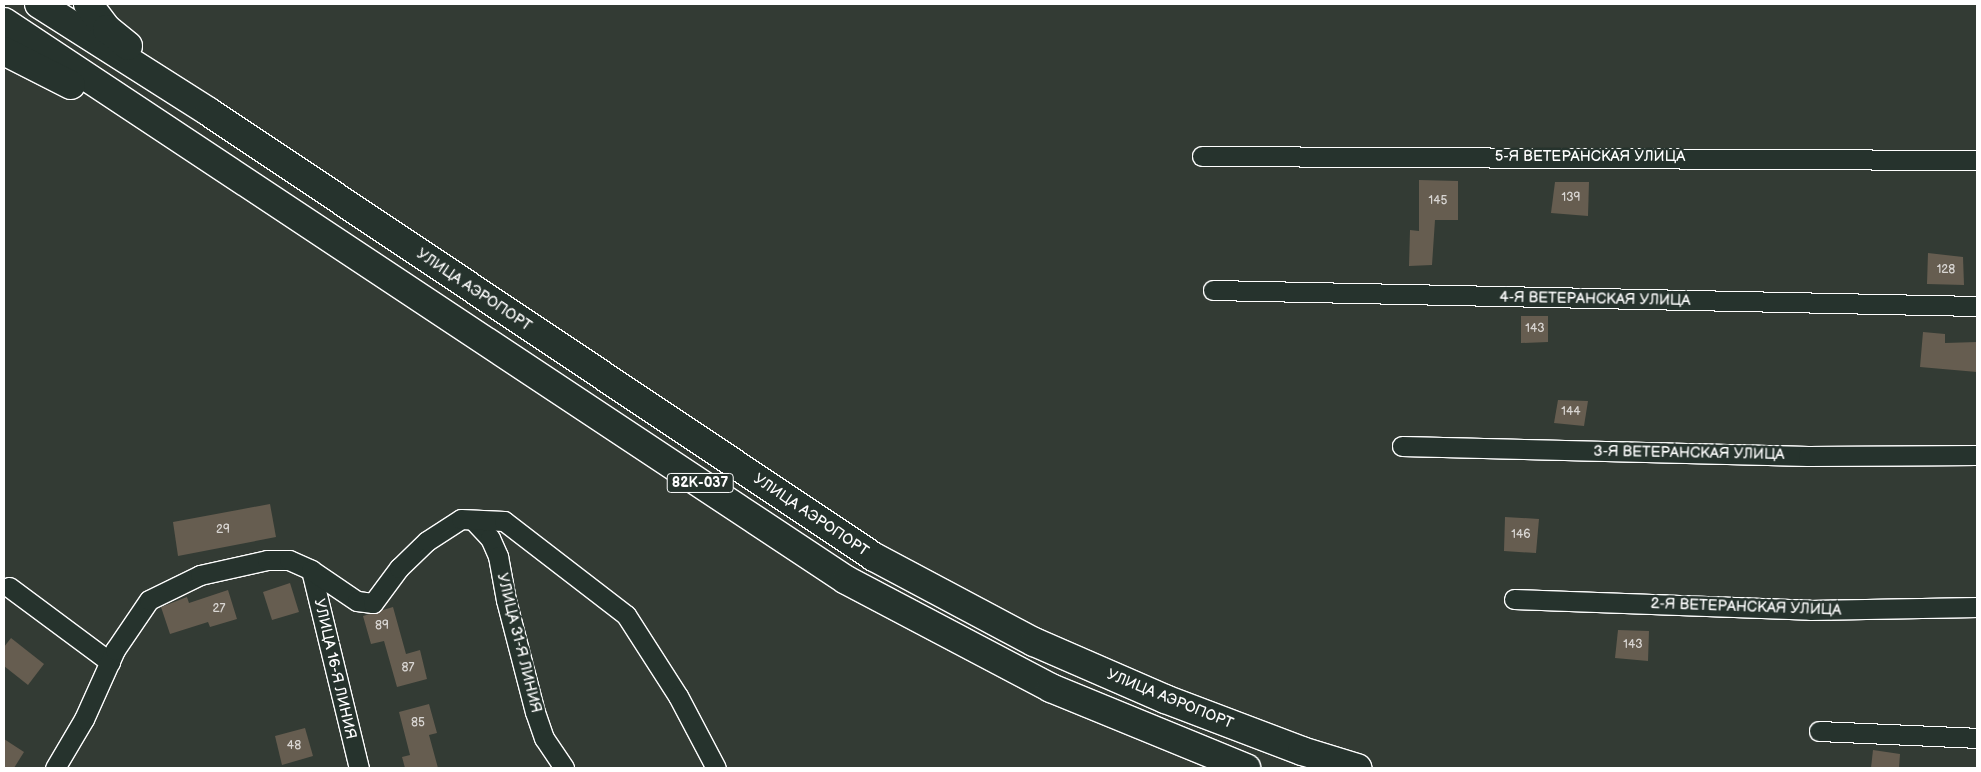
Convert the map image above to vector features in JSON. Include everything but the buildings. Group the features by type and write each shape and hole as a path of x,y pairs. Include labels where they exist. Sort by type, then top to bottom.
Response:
{"main road":[{"path":"39,4 209,112"},
{"path":"88,4 107,29 209,112"},
{"path":"4,22 185,144"},
{"path":"4,50 185,144"},
{"name":"УЛИЦА АЭРОПОРТ","path":"209,112 874,557 1034,642 1202,713 1302,751 1357,768"},
{"name":"82К-037","path":"185,144 846,580 1052,688 1246,768"}],"street":[{"name":"5-Я ВЕТЕРАНСКАЯ УЛИЦА","path":"1202,156 1977,160"},
{"name":"4-Я ВЕТЕРАНСКАЯ УЛИЦА","path":"1213,290 1977,306"},
{"name":"3-Я ВЕТЕРАНСКАЯ УЛИЦА","path":"1402,446 1798,456 1977,455"},
{"path":"55,768 84,719 110,662 149,600 200,575 267,560 289,560 311,570 357,601 373,603 399,568 427,541 461,519 504,521 626,614 678,696 716,768"},
{"name":"УЛИЦА 31-Я ЛИНИЯ","path":"472,520 490,538 498,556 506,600 535,712 544,738 564,768"},
{"name":"УЛИЦА 16-Я ЛИНИЯ","path":"311,570 359,768"},
{"path":"9,587 110,662"},
{"name":"2-Я ВЕТЕРАНСКАЯ УЛИЦА","path":"1514,599 1810,610 1977,607"},
{"path":"1819,731 1977,738"}]}
